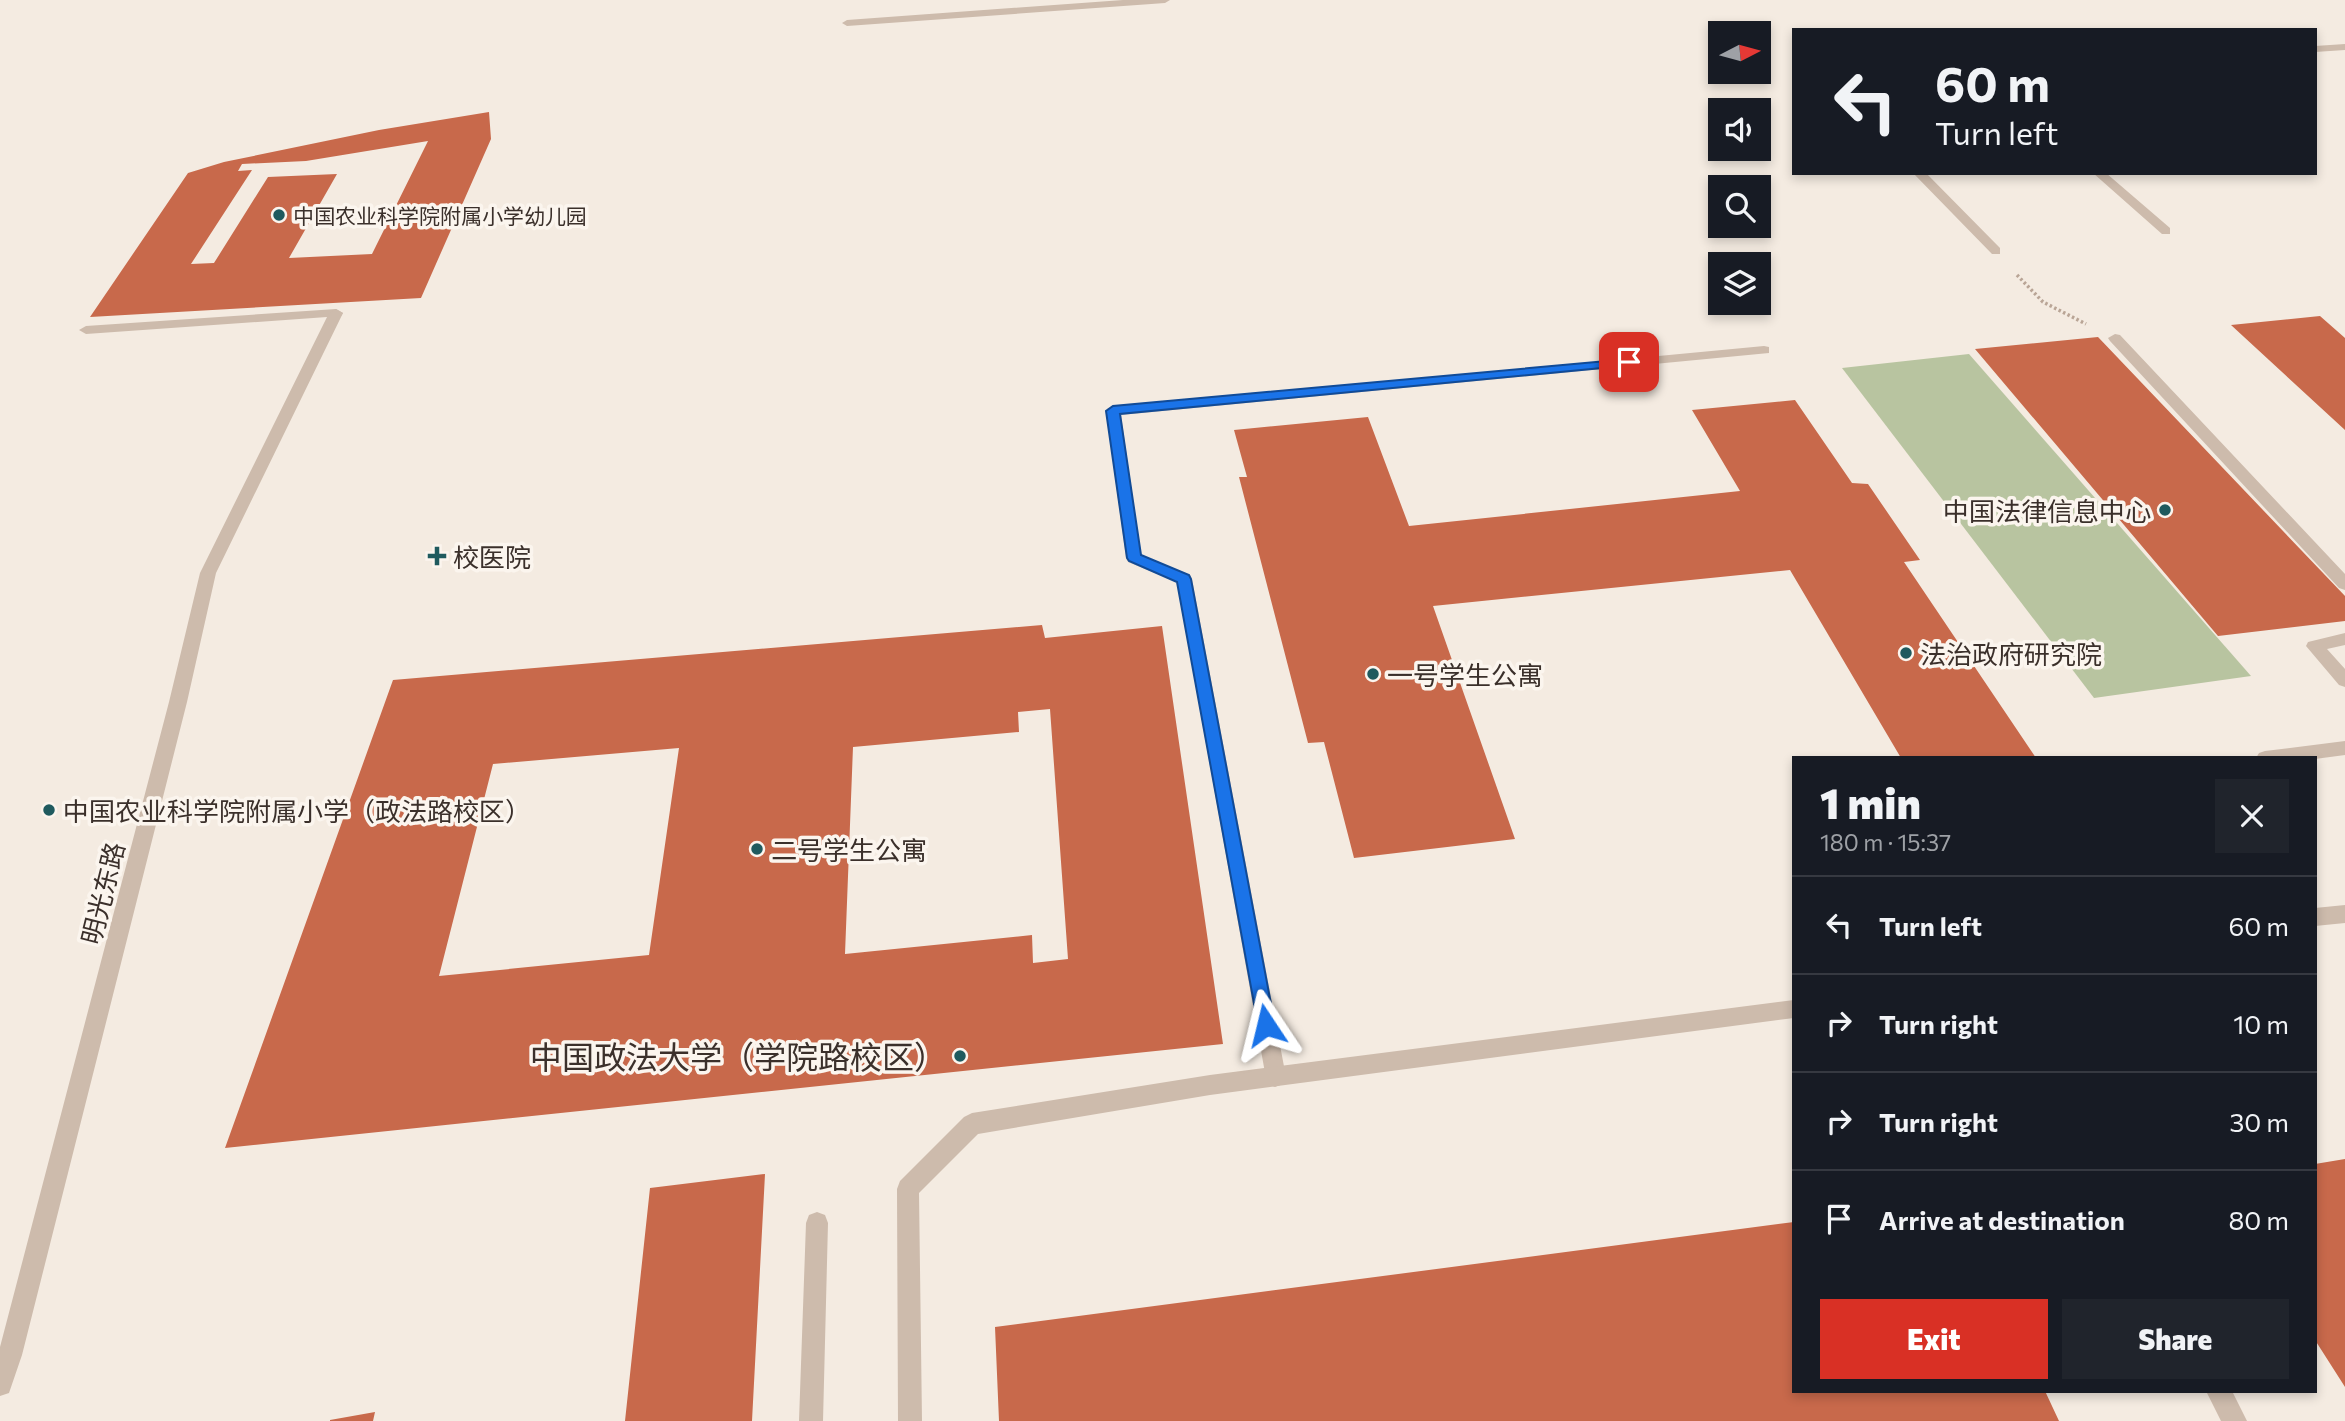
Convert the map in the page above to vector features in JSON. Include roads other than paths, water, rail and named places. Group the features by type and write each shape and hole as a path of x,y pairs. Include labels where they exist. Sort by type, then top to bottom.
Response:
{"street":[{"path":"847,23 1165,0"},
{"path":"2317,49 2345,47"},
{"path":"1921,175 1996,251"},
{"path":"2101,175 2166,231"},
{"name":"明光东路","path":"0,1384 168,742 208,573 336,313 86,330"},
{"path":"2115,338 2345,584"},
{"path":"1275,1077 1184,579 1134,558 1113,411 1765,350"},
{"path":"2345,639 2314,646 2345,680"},
{"path":"2281,756 2345,748"},
{"path":"2317,917 2345,914"},
{"path":"910,1421 908,1189 972,1125 1275,1077 1792,1009"},
{"path":"811,1421 817,1223"},
{"path":"2219,1393 2235,1421"}],"place":[{"name":"中国农业科学院附属小学幼儿园","path":"279,215"},
{"name":"中国法律信息中心","path":"2165,510"},
{"name":"校医院","path":"437,556"},
{"name":"法治政府研究院","path":"1906,653"},
{"name":"一号学生公寓","path":"1373,674"},
{"name":"中国农业科学院附属小学（政法路校区）","path":"49,810"},
{"name":"二号学生公寓","path":"757,849"},
{"name":"中国政法大学（学院路校区）","path":"960,1056"}]}
